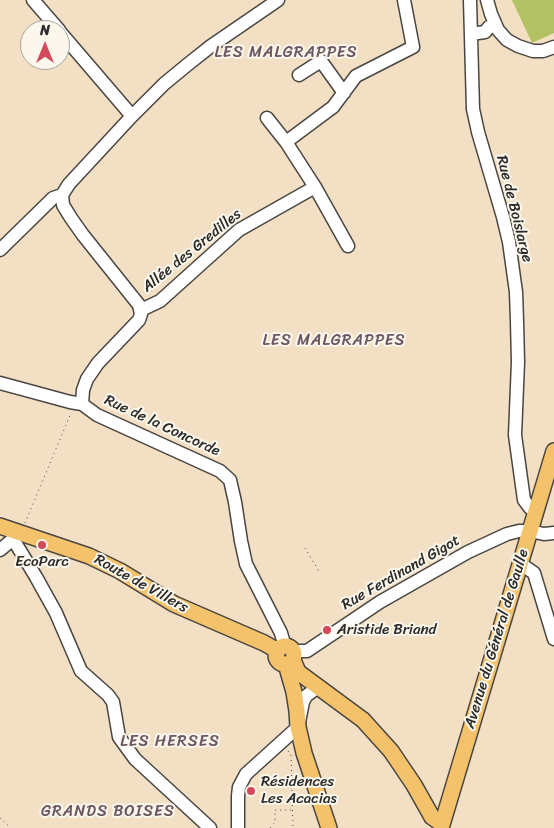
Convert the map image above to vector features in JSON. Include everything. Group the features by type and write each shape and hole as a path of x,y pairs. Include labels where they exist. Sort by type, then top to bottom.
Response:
{"main road":[{"name":"Avenue du Général de Gaulle","path":"441,826 554,450"},
{"name":"Route de Villers","path":"0,526 18,534 88,556 120,571 174,604 287,655"},
{"path":"287,655 298,672 363,720 391,751 414,784 432,817 441,826"},
{"path":"287,655 304,753 329,828"}],"street":[{"path":"33,0 50,20"},
{"path":"0,383 79,404 87,380 98,363 139,320 141,314 139,305 83,235 63,205 62,195 69,184 164,84 211,46 278,0"},
{"path":"286,142 333,107 356,76 413,47 404,0"},
{"name":"Rue de Boislarge","path":"470,0 473,109 509,242 516,292 518,362 515,435 524,500 530,508 536,511"},
{"path":"487,0 490,28"},
{"path":"470,34 490,28 507,40 532,51 543,51 554,47"},
{"path":"70,44 132,116"},
{"path":"299,75 320,61 344,93"},
{"path":"267,118 286,142 315,187 348,246"},
{"name":"Allée des Gredilles","path":"140,310 160,301 239,230 315,187"},
{"path":"0,250 53,198 62,195"},
{"name":"Rue de la Concorde","path":"79,404 97,415 220,471 230,480 246,564 280,633 287,655"},
{"name":"Rue Ferdinand Gigot","path":"287,655 307,651 380,602 468,552 519,531 544,534 554,533"},
{"path":"0,550 18,534 36,577 56,613 81,671 108,695 113,702 119,737 135,759 210,828"},
{"path":"521,564 534,573 554,639"},
{"path":"238,828 239,787 246,774 298,727 302,702 306,696 318,687"}],"path":[{"path":"18,534 79,404"},
{"path":"305,548 320,573"},
{"path":"280,743 291,755 293,828"},
{"path":"270,828 275,822 275,810 292,810"},
{"path":"0,818 11,828"}],"green space":[{"path":"512,0 554,0 554,33 532,43"}],"place":[{"name":"EcoParc","path":"42,545"},
{"name":"Aristide Briand","path":"327,630"},
{"name":"Résidences Les Acacias","path":"251,791"}],"district":[{"name":"LES MALGRAPPES","path":"286,53"},
{"name":"LES MALGRAPPES","path":"334,341"},
{"name":"LES HERSES","path":"170,742"},
{"name":"GRANDS BOISES","path":"108,812"}]}
